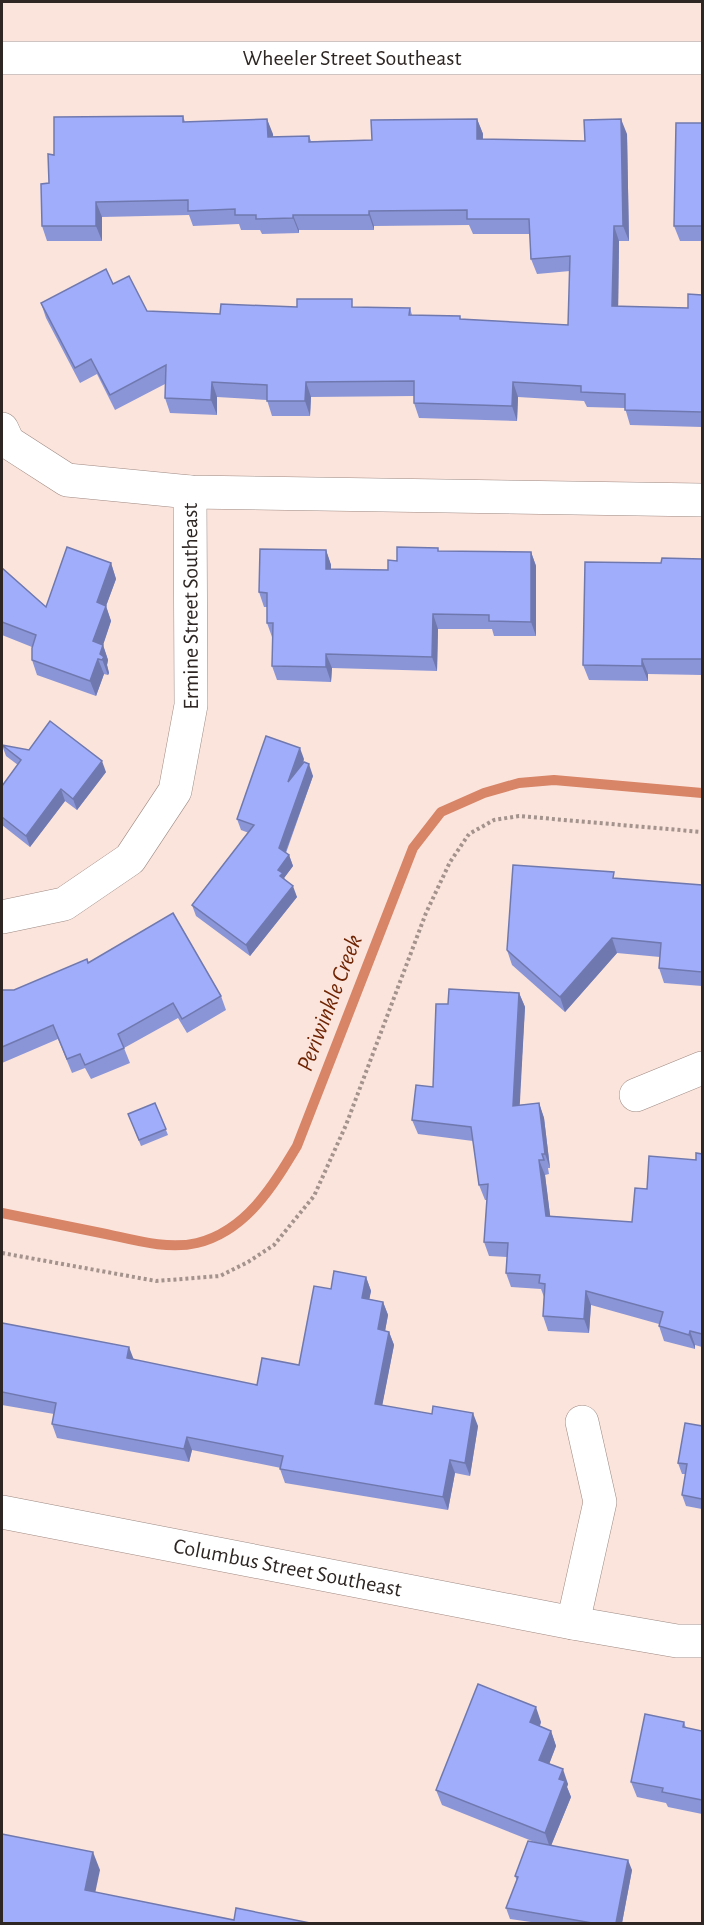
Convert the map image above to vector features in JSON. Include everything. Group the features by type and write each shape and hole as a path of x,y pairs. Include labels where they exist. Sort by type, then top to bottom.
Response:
{"street":[{"name":"Wheeler Street Southeast","path":"2,58 702,58"},
{"path":"2,429 8,441 67,480 190,492"},
{"name":"Ermine Street Southeast","path":"2,917 64,904 130,859 175,791 191,705 190,492 702,500"},
{"path":"636,1095 702,1068"},
{"path":"573,1623 600,1502 582,1422"},
{"name":"Columbus Street Southeast","path":"2,1512 573,1623 677,1641 702,1641"}],"path":[{"path":"2,1253 156,1281 220,1276 248,1263 274,1245 314,1196 346,1125 426,913 450,862 469,834 494,820 519,816 702,832"}],"building":[{"path":"183,116 183,122 267,119 268,137 309,136 309,142 372,140 371,120 477,119 477,139 585,141 584,120 621,119 623,226 614,226 612,306 688,308 688,294 702,295 702,412 625,410 625,394 581,392 581,386 513,382 512,406 414,403 414,381 306,382 305,401 267,401 267,385 212,382 211,400 165,398 166,365 110,395 91,359 75,368 41,303 106,269 113,284 129,276 147,311 220,314 221,304 297,307 297,299 352,299 352,307 410,308 409,315 460,316 460,319 568,325 570,256 531,259 529,219 467,219 467,210 369,211 369,215 293,215 293,218 256,219 256,215 235,215 235,209 188,211 188,200 96,202 96,226 42,226 41,184 49,183 48,154 54,155 54,117"},
{"path":"676,123 702,123 702,226 674,226"},
{"path":"67,547 111,563 97,602 106,606 93,641 103,645 100,654 104,657 102,660 98,659 90,681 32,660 32,648 36,635 2,622 2,568 46,607"},
{"path":"397,547 438,548 438,551 531,552 531,622 489,621 489,615 433,614 432,657 326,654 326,667 272,666 273,623 267,623 267,593 259,592 260,549 326,550 326,569 388,570 388,560 397,561"},
{"path":"662,558 702,559 702,659 642,659 642,666 583,665 585,562 661,563"},
{"path":"50,721 102,761 73,799 61,789 26,836 2,817 2,786 21,760 2,745 29,750"},
{"path":"266,736 300,748 288,782 304,762 309,764 279,848 289,855 278,870 283,873 280,876 293,886 246,945 192,905 254,825 237,819"},
{"path":"513,865 614,872 613,878 702,885 702,972 659,968 661,943 612,938 560,997 507,950"},
{"path":"173,913 221,996 182,1019 173,1003 118,1034 124,1048 85,1065 80,1054 67,1059 53,1025 2,1047 2,990 14,990 87,959 88,963"},
{"path":"449,989 519,993 513,1106 539,1103 545,1154 542,1154 544,1160 539,1160 546,1216 632,1222 635,1188 647,1189 649,1156 696,1160 696,1153 702,1154 702,1334 690,1331 689,1335 659,1326 663,1312 586,1291 584,1319 543,1316 545,1284 539,1283 540,1275 506,1273 508,1243 484,1242 488,1184 479,1185 471,1127 412,1120 416,1085 433,1087 436,1004 448,1004"},
{"path":"155,1103 166,1129 139,1140 128,1114"},
{"path":"334,1271 366,1277 362,1298 383,1302 378,1329 389,1332 375,1404 432,1414 433,1406 473,1413 465,1463 450,1460 443,1497 280,1469 283,1456 187,1437 184,1449 52,1424 56,1403 2,1392 2,1323 129,1347 127,1358 257,1385 262,1358 299,1365 314,1286 331,1289"},
{"path":"685,1423 702,1426 702,1499 682,1495 687,1464 678,1463"},
{"path":"478,1684 536,1707 530,1722 551,1731 539,1760 563,1769 559,1779 565,1781 545,1833 436,1790"},
{"path":"645,1714 684,1722 683,1727 702,1731 702,1800 662,1792 663,1788 631,1782"},
{"path":"2,1834 93,1852 85,1890 234,1920 236,1908 310,1923 2,1923"},
{"path":"528,1841 628,1860 616,1923 592,1923 506,1908"}],"waterway":[{"name":"Periwinkle Creek","path":"2,1213 163,1245 197,1243 230,1228 244,1218 268,1191 297,1146 413,848 441,812 484,793 519,783 554,780 702,793"}]}
